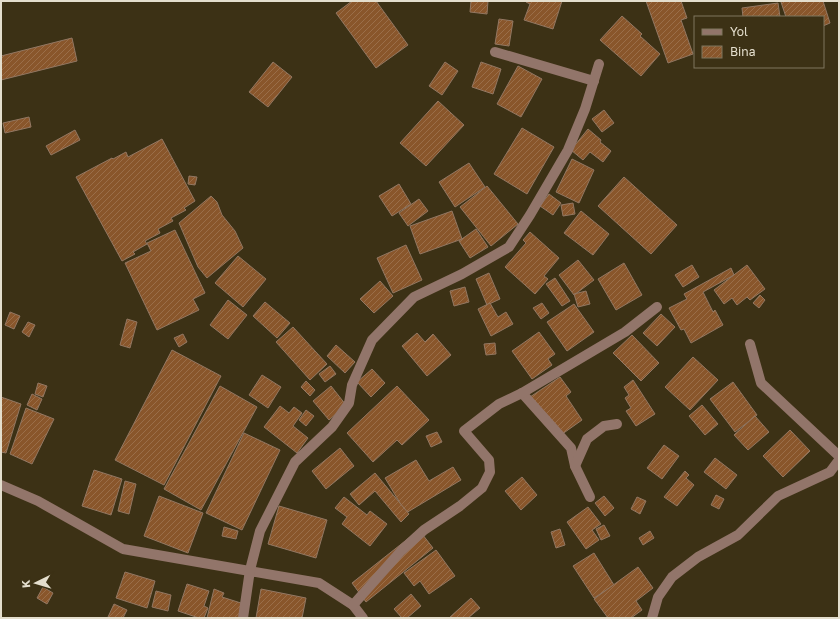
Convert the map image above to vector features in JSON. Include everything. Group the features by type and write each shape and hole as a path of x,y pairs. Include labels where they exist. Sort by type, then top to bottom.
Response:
{"street":[{"path":"495,52 594,81"},
{"path":"243,618 250,570 260,531 295,462 332,427 349,403 352,385 372,340 414,298 462,274 509,247 530,215 568,150 585,109 599,64"},
{"path":"353,605 401,551 424,530 460,506 482,488 490,472 489,460 464,431 499,404 522,393 625,332 657,307"},
{"path":"750,344 760,383 839,456"},
{"path":"522,393 571,448 575,466 590,497"},
{"path":"575,466 587,439 604,426 618,424"},
{"path":"652,618 658,598 672,577 698,558 738,535 778,496 830,472 839,460"},
{"path":"1,485 38,501 123,549 319,582 353,605 363,618"}],"building":[{"path":"352,1 376,1 408,45 376,68 336,13"},
{"path":"471,1 488,1 487,14 470,12"},
{"path":"526,1 562,1 553,29 524,20 530,4"},
{"path":"646,1 681,1 687,18 681,20 693,54 668,63"},
{"path":"823,1 830,23 824,26 824,16 786,16 781,2"},
{"path":"778,3 780,16 743,16 742,8"},
{"path":"622,16 642,34 640,36 660,54 641,76 600,40"},
{"path":"499,19 513,21 509,46 495,44"},
{"path":"72,38 77,61 1,80 1,56"},
{"path":"273,62 292,77 268,107 249,92"},
{"path":"445,62 458,71 442,95 429,86"},
{"path":"481,62 501,69 493,94 472,87"},
{"path":"518,66 542,79 521,117 497,104"},
{"path":"438,101 464,125 426,166 400,143"},
{"path":"604,110 614,123 602,132 592,119"},
{"path":"29,117 31,127 5,133 3,123"},
{"path":"522,128 554,147 527,194 494,174"},
{"path":"588,129 611,151 603,162 590,152 583,160 571,150"},
{"path":"75,130 80,140 51,155 46,146"},
{"path":"162,139 195,201 184,208 186,210 171,218 173,221 158,229 160,233 145,241 147,244 133,252 135,254 122,261 76,177 112,158 113,159 126,152 128,157"},
{"path":"572,159 594,170 579,203 556,192"},
{"path":"469,163 485,187 455,207 439,182"},
{"path":"189,176 197,177 195,185 188,184"},
{"path":"624,177 677,225 651,254 598,206"},
{"path":"399,184 411,204 392,216 379,196"},
{"path":"487,186 518,224 491,246 460,207"},
{"path":"549,194 561,203 553,215 540,206"},
{"path":"211,196 217,202 222,215 235,231 243,248 207,278 198,267 179,223"},
{"path":"419,199 428,211 408,226 399,213"},
{"path":"573,203 575,214 563,216 561,205"},
{"path":"452,211 462,239 420,254 410,226"},
{"path":"581,211 609,234 593,255 564,233"},
{"path":"476,229 488,247 470,258 459,241"},
{"path":"175,230 205,293 193,299 199,310 157,330 125,263 151,251 147,243"},
{"path":"530,232 559,258 544,276 548,279 535,294 505,267 526,243 523,240"},
{"path":"406,245 422,280 393,293 377,258"},
{"path":"238,256 266,279 243,307 215,283"},
{"path":"578,260 594,280 574,295 559,275"},
{"path":"624,263 642,295 616,310 598,279"},
{"path":"692,265 699,277 683,287 675,275"},
{"path":"747,265 765,289 750,300 747,297 737,305 732,298 724,304 714,290"},
{"path":"731,268 734,275 703,292 713,312 715,310 723,325 691,343 684,329 681,330 669,308 687,299 684,294"},
{"path":"489,273 500,299 487,305 476,279"},
{"path":"555,278 570,301 562,306 546,284"},
{"path":"380,281 393,296 374,313 360,299"},
{"path":"465,287 469,302 454,306 450,291"},
{"path":"586,291 590,304 578,307 574,294"},
{"path":"760,295 765,300 759,308 753,303"},
{"path":"228,300 247,315 228,339 210,325"},
{"path":"265,302 290,323 277,338 253,316"},
{"path":"490,303 498,317 506,312 513,324 491,336 478,309"},
{"path":"542,303 549,313 541,319 533,308"},
{"path":"574,304 594,332 567,351 547,322"},
{"path":"10,312 20,316 14,329 5,325"},
{"path":"661,314 675,327 657,346 643,333"},
{"path":"127,319 137,322 130,348 120,345"},
{"path":"28,322 35,325 29,337 22,332"},
{"path":"293,327 327,364 310,380 276,342"},
{"path":"539,332 555,354 548,359 552,365 532,379 512,351"},
{"path":"417,333 425,342 433,334 451,355 427,376 402,346"},
{"path":"183,334 187,342 179,347 174,338"},
{"path":"632,335 659,363 641,381 613,353"},
{"path":"495,343 496,354 486,355 484,344"},
{"path":"336,345 355,362 345,373 327,356"},
{"path":"172,350 221,376 164,485 115,460"},
{"path":"693,357 718,380 690,410 665,387"},
{"path":"330,366 336,374 325,382 319,374"},
{"path":"372,369 385,383 371,397 357,382"},
{"path":"262,375 281,387 268,408 249,395"},
{"path":"560,377 571,392 566,396 582,420 558,437 530,397"},
{"path":"633,380 655,414 636,426 626,411 631,408 625,398 629,395 624,387"},
{"path":"306,381 315,390 310,396 301,387"},
{"path":"733,382 757,415 735,432 710,399"},
{"path":"38,383 47,386 43,397 35,394"},
{"path":"220,386 257,407 201,510 164,489"},
{"path":"331,386 346,405 329,420 313,401"},
{"path":"397,386 429,420 402,445 397,440 373,462 347,433"},
{"path":"32,394 42,399 37,410 27,405"},
{"path":"1,397 21,404 6,453 1,452"},
{"path":"702,405 718,424 705,435 689,416"},
{"path":"280,406 289,413 294,407 302,413 293,426 308,438 297,453 264,427"},
{"path":"26,408 54,419 32,464 10,454"},
{"path":"306,410 314,416 306,426 299,420"},
{"path":"755,416 769,432 748,450 734,435"},
{"path":"790,430 810,451 783,477 763,456"},
{"path":"437,432 442,442 431,447 426,436"},
{"path":"244,433 280,450 242,530 206,513"},
{"path":"664,445 679,456 662,479 647,468"},
{"path":"340,448 354,466 326,489 312,471"},
{"path":"715,458 737,475 726,489 704,472"},
{"path":"416,460 429,481 453,467 461,480 406,513 385,478"},
{"path":"94,470 122,479 111,515 82,506"},
{"path":"685,471 689,475 686,478 694,485 677,506 664,497"},
{"path":"375,473 409,514 401,522 375,491 359,505 350,494"},
{"path":"522,477 537,495 521,510 505,491"},
{"path":"125,481 136,484 129,514 118,511"},
{"path":"716,495 724,499 719,509 711,505"},
{"path":"159,496 203,513 188,553 144,536"},
{"path":"604,496 614,508 605,516 595,503"},
{"path":"344,497 367,515 370,511 387,524 370,546 342,524 347,517 335,508"},
{"path":"637,497 646,501 640,514 631,509"},
{"path":"279,506 327,520 316,558 268,544"},
{"path":"588,507 601,524 592,530 599,540 586,549 567,522"},
{"path":"604,525 610,536 601,540 596,529"},
{"path":"224,527 238,531 236,539 222,536"},
{"path":"560,529 565,545 556,548 551,532"},
{"path":"419,530 433,548 366,602 352,583"},
{"path":"650,531 654,538 643,545 639,538"},
{"path":"436,550 455,576 429,594 420,581 414,586 404,573"},
{"path":"594,553 614,585 594,598 573,566"},
{"path":"638,567 653,588 636,601 642,610 631,618 608,618 594,599"},
{"path":"125,572 155,581 147,608 116,598"},
{"path":"187,584 209,591 204,606 208,608 204,618 199,618 178,611"},
{"path":"43,587 53,593 47,604 37,598"},
{"path":"214,589 224,593 222,597 244,604 240,618 207,618"},
{"path":"261,589 306,598 302,618 256,618"},
{"path":"156,591 171,595 168,611 152,607"},
{"path":"411,594 421,606 407,618 402,618 394,609"},
{"path":"471,598 480,608 468,618 449,618"},
{"path":"114,604 127,610 123,618 108,617"}]}
